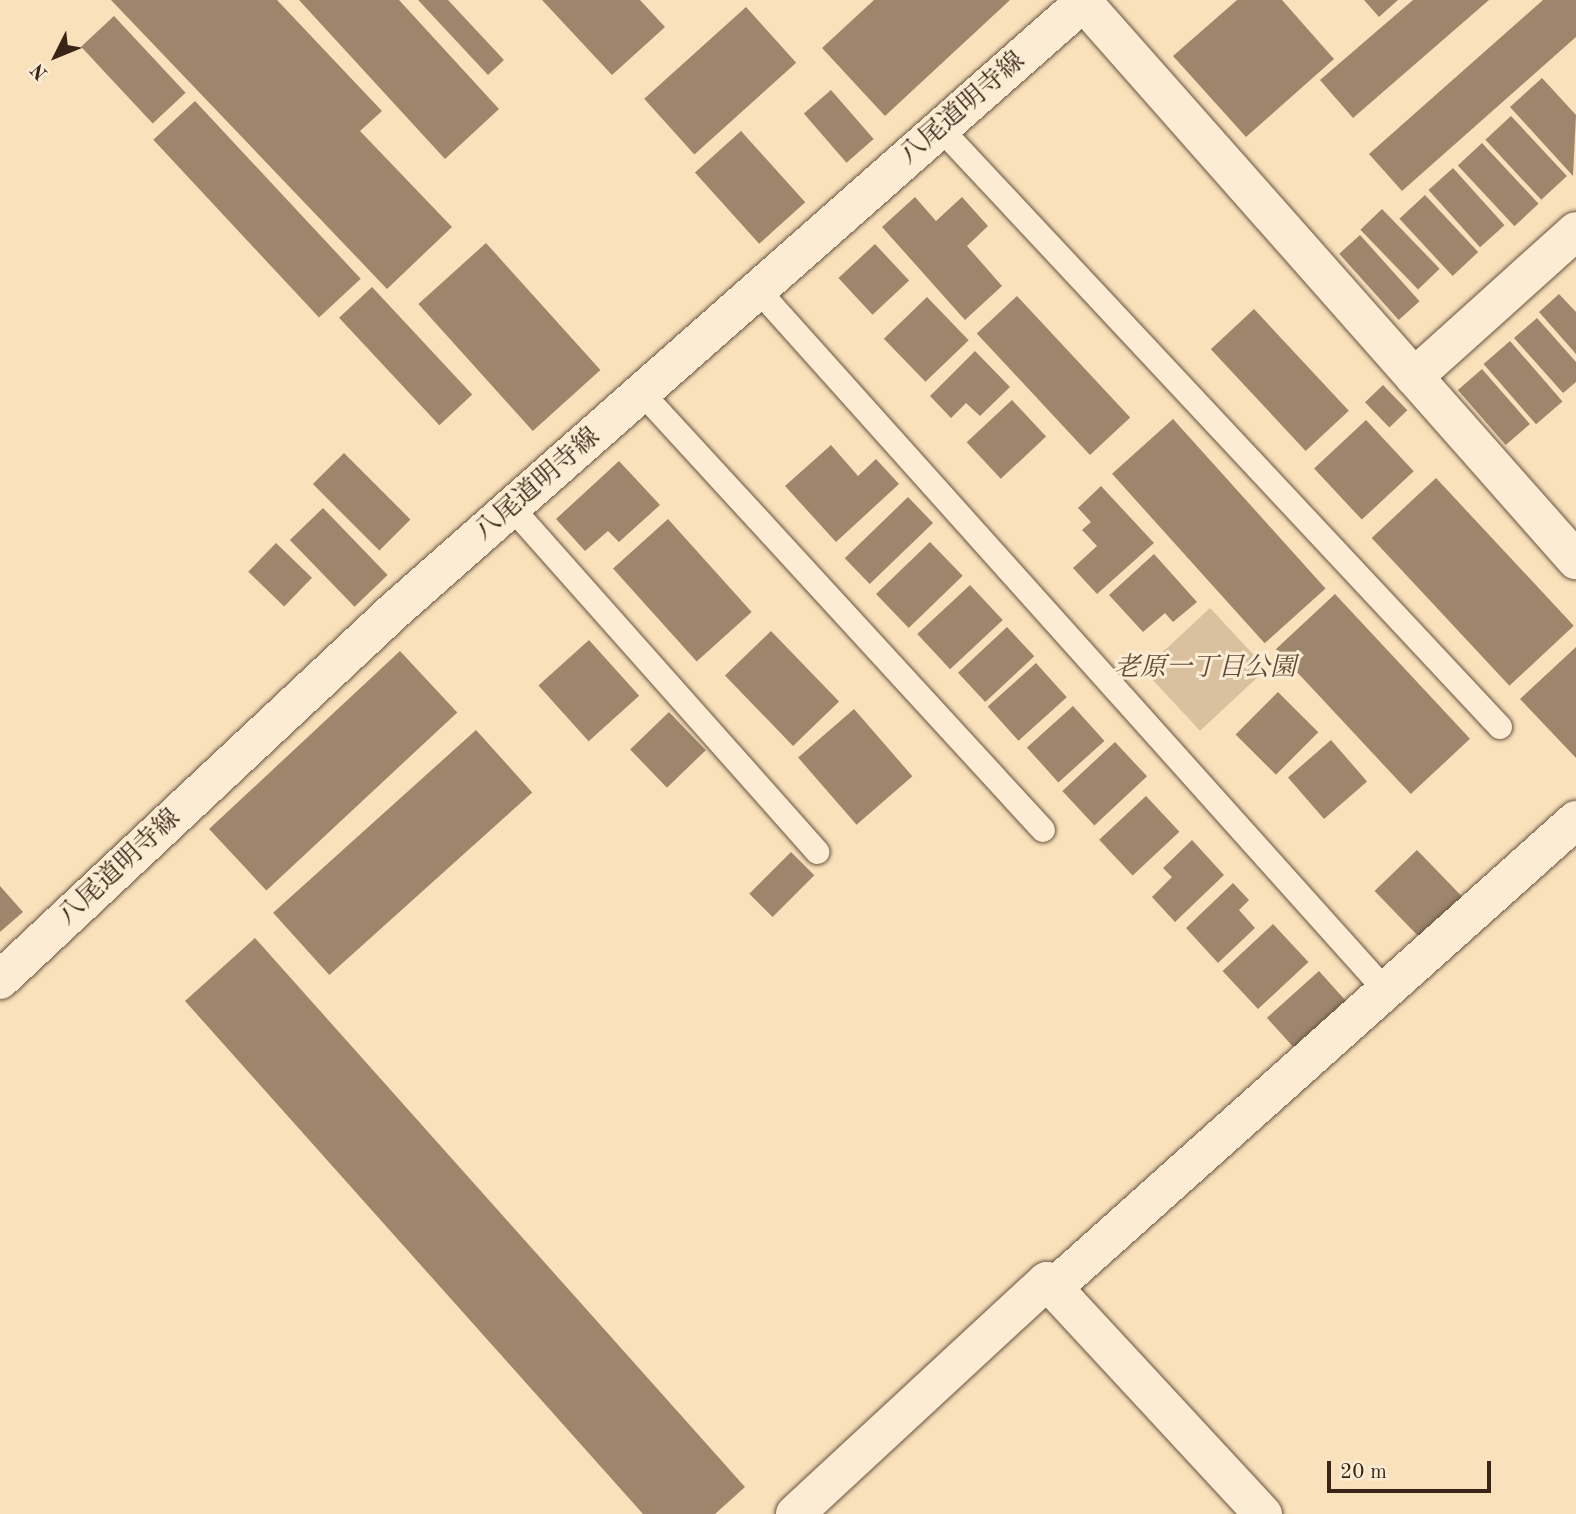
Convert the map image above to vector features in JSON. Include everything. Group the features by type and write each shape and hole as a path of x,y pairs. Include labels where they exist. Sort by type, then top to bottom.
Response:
{"street":[{"name":"八尾道明寺線","path":"0,980 512,508 1084,1"},
{"path":"1084,1 1576,561"},
{"path":"1414,377 1576,231"},
{"path":"1053,1289 1576,820"},
{"path":"795,1514 1047,1281 1263,1514"}],"lane":[{"path":"940,128 1500,727"},
{"path":"758,290 1386,991"},
{"path":"642,393 1043,830"},
{"path":"512,508 817,852"}],"green space":[{"name":"老原一丁目公園","path":"1210,608 1267,669 1200,731 1143,670"}],"building":[{"path":"111,0 277,0 382,111 360,131 452,227 387,289"},
{"path":"299,0 399,0 499,109 445,159"},
{"path":"418,0 448,0 504,60 488,75"},
{"path":"542,0 640,0 665,27 612,75"},
{"path":"874,0 1010,0 885,116 822,48"},
{"path":"1237,0 1282,0 1334,59 1246,137 1173,56"},
{"path":"1364,0 1398,0 1379,17"},
{"path":"1413,0 1489,0 1353,118 1320,80"},
{"path":"1543,0 1576,0 1576,37 1402,191 1369,154"},
{"path":"746,7 796,63 694,154 644,99"},
{"path":"114,16 186,93 153,123 81,47"},
{"path":"1542,78 1576,115 1573,176 1510,107"},
{"path":"831,90 874,139 846,163 804,114"},
{"path":"195,101 361,279 319,318 153,140"},
{"path":"1511,116 1567,176 1541,200 1485,140"},
{"path":"741,131 805,202 759,244 695,172"},
{"path":"1482,143 1539,204 1514,226 1458,166"},
{"path":"1453,168 1505,225 1480,247 1428,190"},
{"path":"1425,195 1478,252 1453,276 1399,219"},
{"path":"915,197 936,221 962,197 988,226 967,246 1002,286 965,320 882,227"},
{"path":"1382,209 1440,269 1418,290 1360,230"},
{"path":"1360,235 1420,301 1399,320 1339,254"},
{"path":"486,243 600,370 533,431 418,304"},
{"path":"875,244 909,281 873,315 838,278"},
{"path":"372,287 472,395 439,425 339,318"},
{"path":"1559,294 1576,312 1576,354 1539,312"},
{"path":"1017,296 1130,417 1090,455 977,334"},
{"path":"927,297 969,340 926,382 884,339"},
{"path":"1254,309 1349,411 1306,451 1211,349"},
{"path":"1537,318 1576,362 1576,382 1563,393 1514,338"},
{"path":"1510,341 1562,401 1536,424 1484,364"},
{"path":"975,351 1010,387 980,416 966,403 951,418 930,396"},
{"path":"1482,369 1530,424 1506,445 1458,390"},
{"path":"1383,385 1407,410 1389,428 1365,402"},
{"path":"1012,400 1046,437 1001,479 967,442"},
{"path":"1173,419 1326,588 1265,643 1112,474"},
{"path":"1366,420 1414,471 1362,520 1314,468"},
{"path":"831,445 858,476 876,459 899,484 836,542 785,486"},
{"path":"344,453 410,519 379,551 313,484"},
{"path":"619,461 660,505 619,542 608,531 585,551 556,519"},
{"path":"1436,478 1574,626 1509,686 1372,538"},
{"path":"1101,486 1154,543 1097,594 1073,568 1097,546 1082,530 1091,522 1078,508"},
{"path":"908,497 933,523 870,584 845,558"},
{"path":"323,508 388,575 355,607 290,540"},
{"path":"668,519 752,612 697,661 613,569"},
{"path":"930,542 963,576 909,628 876,594"},
{"path":"276,543 312,578 284,607 248,572"},
{"path":"1154,554 1197,602 1173,622 1165,613 1143,632 1109,595"},
{"path":"970,585 1003,620 950,669 917,634"},
{"path":"1335,594 1470,739 1411,794 1276,649"},
{"path":"1007,627 1034,656 985,702 958,673"},
{"path":"771,631 839,701 793,746 725,675"},
{"path":"589,640 639,696 589,741 538,686"},
{"path":"1576,647 1576,758 1520,699"},
{"path":"400,651 457,712 266,890 209,829"},
{"path":"1036,663 1067,697 1018,741 988,706"},
{"path":"1278,692 1318,732 1276,775 1236,734"},
{"path":"1073,706 1104,741 1058,782 1027,747"},
{"path":"854,709 912,776 857,825 798,758"},
{"path":"669,712 706,750 667,788 630,750"},
{"path":"476,730 532,792 329,975 273,913"},
{"path":"1331,740 1367,782 1324,819 1288,777"},
{"path":"1115,742 1147,776 1094,825 1062,791"},
{"path":"1146,796 1179,832 1133,875 1099,840"},
{"path":"1192,840 1224,875 1175,922 1152,897 1172,877 1163,868"},
{"path":"1417,850 1466,900 1423,941 1375,891"},
{"path":"791,852 814,875 773,917 749,894"},
{"path":"1233,883 1249,900 1239,910 1255,928 1218,963 1186,928"},
{"path":"0,886 23,912 0,932"},
{"path":"1273,924 1308,962 1258,1009 1223,971"},
{"path":"255,938 745,1487 715,1514 643,1514 185,1001"},
{"path":"1319,971 1350,1006 1298,1053 1267,1018"}]}
